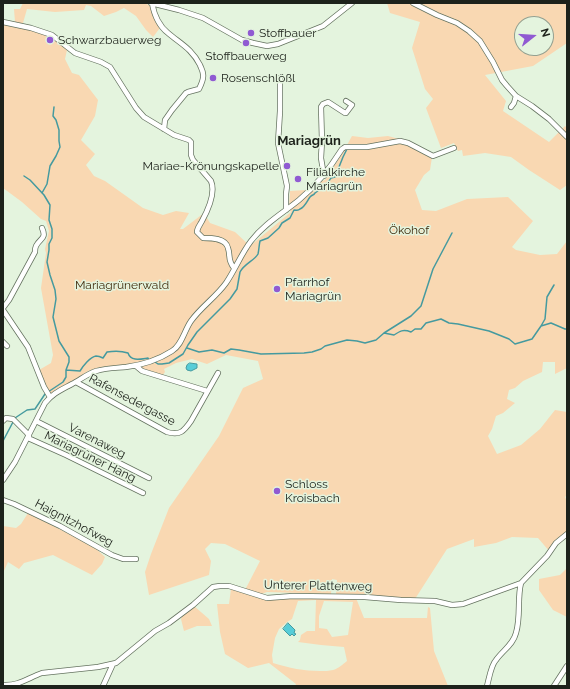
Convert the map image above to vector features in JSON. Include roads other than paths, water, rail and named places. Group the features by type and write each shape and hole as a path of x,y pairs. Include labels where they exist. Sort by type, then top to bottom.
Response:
{"street":[{"path":"164,129 165,120 186,94 199,89 204,74 197,59 190,50 167,32 159,23 151,3 202,18 242,40 267,46 278,44 323,26 352,3"},
{"path":"413,3 469,30 480,42 493,62 502,80 516,96 532,106 567,137"},
{"path":"3,22 31,28 52,35 75,53 101,62 110,67 136,108 144,117 174,135 191,142 191,155 193,160 213,184 212,196 197,232 204,238 214,238 225,243 228,248 230,263 234,268"},
{"path":"280,78 278,143 287,186 286,210"},
{"path":"511,107 516,96"},
{"path":"324,176 321,158 321,107 323,104 328,102 346,113 352,105 346,101"},
{"path":"48,394 52,395 96,371 136,366 156,360 173,351 179,345 187,326 200,309 226,283 251,242 261,230 306,194 324,176 342,149 346,147 367,147 400,141 408,143 433,156 454,148"},
{"path":"3,480 4,476 15,462 45,403 48,394 28,347 3,309 35,252 37,245 44,236 42,228"},
{"path":"136,366 142,371 207,391"},
{"name":"Rafensedergasse","path":"76,382 167,432 176,434 186,428 191,421 218,373"},
{"path":"3,421 6,418 13,420 27,433 28,437"},
{"name":"Varenaweg","path":"36,421 150,478"},
{"name":"Mariagrüner Hang","path":"28,437 143,493"},
{"name":"Haignitzhofweg","path":"3,500 53,522 112,555 123,559 136,560"},
{"name":"Unterer Plattenweg","path":"3,685 18,685 42,673 113,664 155,631 169,623 213,587 229,586 267,598 293,596 365,597 435,601 452,605 463,604 520,583 547,556 556,543 567,534"},
{"path":"487,686 495,661 512,643 516,633 519,613 520,583"},
{"path":"103,686 113,664"},
{"path":"554,686 567,666"}],"water":[{"path":"190,363 197,364 197,368 191,371 187,370 187,365"},
{"path":"288,623 295,630 294,633 296,634 294,636 292,634 290,636 283,629"}],"waterway":[{"path":"42,193 47,184 50,166 60,147 59,130 53,116 54,107"},
{"path":"155,362 158,364 169,363 183,354 197,332 230,299 237,289 240,272 258,254 260,241 268,238 279,228 282,223 290,218 294,210 302,208 310,197 326,185 331,178 335,177 347,149"},
{"path":"15,418 27,410 35,409 45,394 63,382 66,377 66,370 69,362 69,357 59,341 53,317 56,299 47,262 49,244 52,238 52,229 49,220 50,205 44,195 30,180 24,176"},
{"path":"384,333 411,316 421,306 433,269 452,233"},
{"path":"541,326 545,319 547,297 554,285"},
{"path":"187,348 199,352 212,350 224,353 231,349 261,354 304,353 312,352 325,346 347,340 365,343 376,340 384,333 394,335 402,331 411,332 415,329 421,329 426,323 441,319 449,323 489,331 509,339 515,344 532,339 541,326 551,323 567,329"},
{"path":"66,370 80,371 91,358 96,356 103,358 107,352 126,352 131,358 148,358 149,360"},
{"path":"3,441 13,422"}],"place":[{"name":"Stoffbauer","path":"251,33"},
{"name":"Schwarzbauerweg","path":"50,40"},
{"name":"Stoffbauerweg","path":"246,43"},
{"name":"Rosenschlößl","path":"213,78"},
{"name":"Mariae-Krönungskapelle","path":"287,166"},
{"name":"Filialkirche Mariagrün","path":"298,179"},
{"name":"Pfarrhof Mariagrün","path":"277,289"},
{"name":"Schloss Kroisbach","path":"277,491"}],"district":[{"name":"Mariagrün","path":"309,141"}],"park label":[{"name":"Ökohof","path":"409,230"},
{"name":"Mariagrünerwald","path":"122,285"}]}
